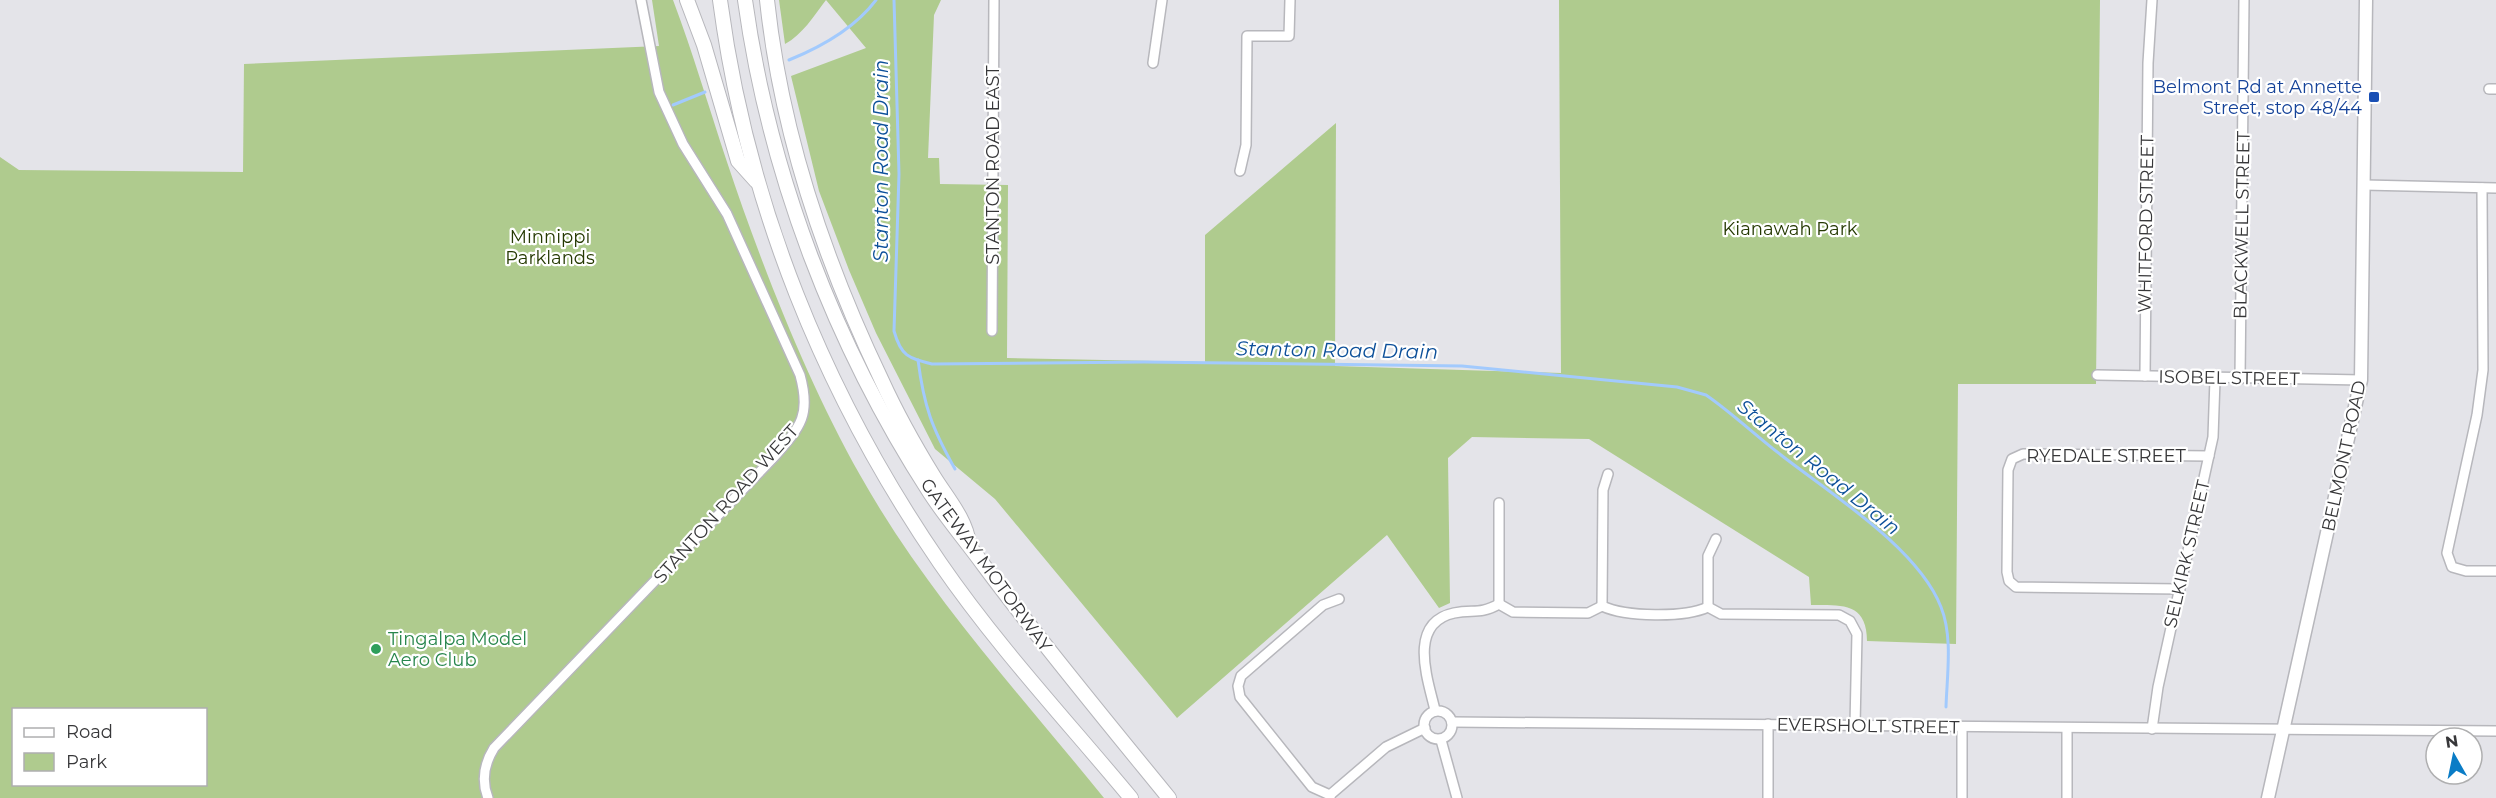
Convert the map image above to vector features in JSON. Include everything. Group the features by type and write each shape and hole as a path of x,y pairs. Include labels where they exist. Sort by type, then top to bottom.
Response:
{"highway":[{"path":"687,0 704,45 738,161 757,182"},
{"name":"GATEWAY MOTORWAY","path":"720,0 729,55 757,182 784,266 808,326 875,462 942,565 977,611 1131,798"},
{"name":"GATEWAY MOTORWAY","path":"745,0 776,148 794,208 834,312 863,375 930,494 1040,639 1169,798"},
{"path":"767,0 787,115 816,218 840,284 882,382 934,477 967,530 970,547"}],"main road":[{"name":"BELMONT ROAD","path":"2268,798 2361,380 2366,0"}],"street":[{"name":"STANTON ROAD WEST","path":"488,798 484,769 494,748 775,456 799,428 805,411 806,396 800,375 732,225 683,144 659,92 641,0"},
{"name":"STANTON ROAD EAST","path":"992,331 994,0"},
{"path":"1153,63 1162,0"},
{"path":"1240,171 1246,145 1247,36 1289,36 1290,0"},
{"name":"WHITFORD STREET","path":"2145,376 2148,63 2152,0"},
{"name":"BLACKWELL STREET","path":"2240,379 2244,0"},
{"path":"2364,185 2496,188"},
{"path":"2482,188 2483,370 2477,415 2447,553 2452,567 2466,571 2496,571"},
{"name":"ISOBEL STREET","path":"2097,375 2361,380"},
{"name":"SELKIRK STREET","path":"2152,729 2214,437 2215,379"},
{"name":"RYEDALE STREET","path":"2180,589 2016,587 2009,581 2007,572 2008,470 2012,459 2023,454 2209,456"},
{"path":"1602,606 1603,490 1608,474"},
{"path":"1499,503 1499,604"},
{"path":"1708,607 1708,556 1716,539"},
{"path":"1339,599 1323,605 1241,676 1238,686 1240,697 1312,787 1330,796 1386,747 1425,728"},
{"path":"1499,604 1513,612 1588,613 1602,606"},
{"path":"1435,710 1423,654 1425,639 1431,628 1442,618 1454,613 1484,612 1499,604"},
{"path":"1602,606 1616,613 1694,614 1708,607"},
{"path":"1708,607 1721,614 1839,615 1850,621 1857,634 1855,725"},
{"path":"1435,710 1446,713 1452,722 1450,733 1442,740"},
{"path":"1435,710 1426,717 1425,728 1430,737 1442,740"},
{"name":"EVERSHOLT STREET","path":"1452,722 2496,731"},
{"path":"1768,724 1768,798"},
{"path":"1962,727 1962,798"},
{"path":"2067,728 2067,798"},
{"path":"1442,740 1457,798"}],"green space":[{"name":"Minnippi Parklands","path":"652,0 673,0 740,201 770,281 786,322 840,439 886,518 944,602 1104,798 0,798 0,157 19,170 243,172 244,64 659,46"},
{"path":"779,0 826,0 802,30 785,44"},
{"name":"Kianawah Park","path":"826,0 941,0 934,15 928,158 939,158 940,184 1008,185 1007,358 1205,362 1205,235 1336,123 1335,366 1561,373 1559,0 2100,0 2096,384 1958,384 1956,644 1867,641 1866,628 1857,612 1842,606 1811,605 1809,577 1589,439 1472,437 1448,458 1450,603 1439,608 1387,535 1177,718 995,499 935,449 876,333 819,191 791,76 866,48"}],"waterway":[{"name":"Stanton Road Drain","path":"789,60 837,36 868,10 876,0"},
{"name":"Stanton Road Drain","path":"894,0 899,174 894,331 903,351 911,358 932,364 1144,362 1462,366 1677,387 1706,395 1871,523 1913,564 1930,585 1941,607 1947,631 1946,707"},
{"path":"673,105 705,92"},
{"path":"918,360 930,417 955,469"}],"place":[{"name":"Belmont Rd at Annette Street, stop 48/44","path":"2374,97"},
{"name":"Tingalpa Model Aero Club","path":"376,649"}]}
